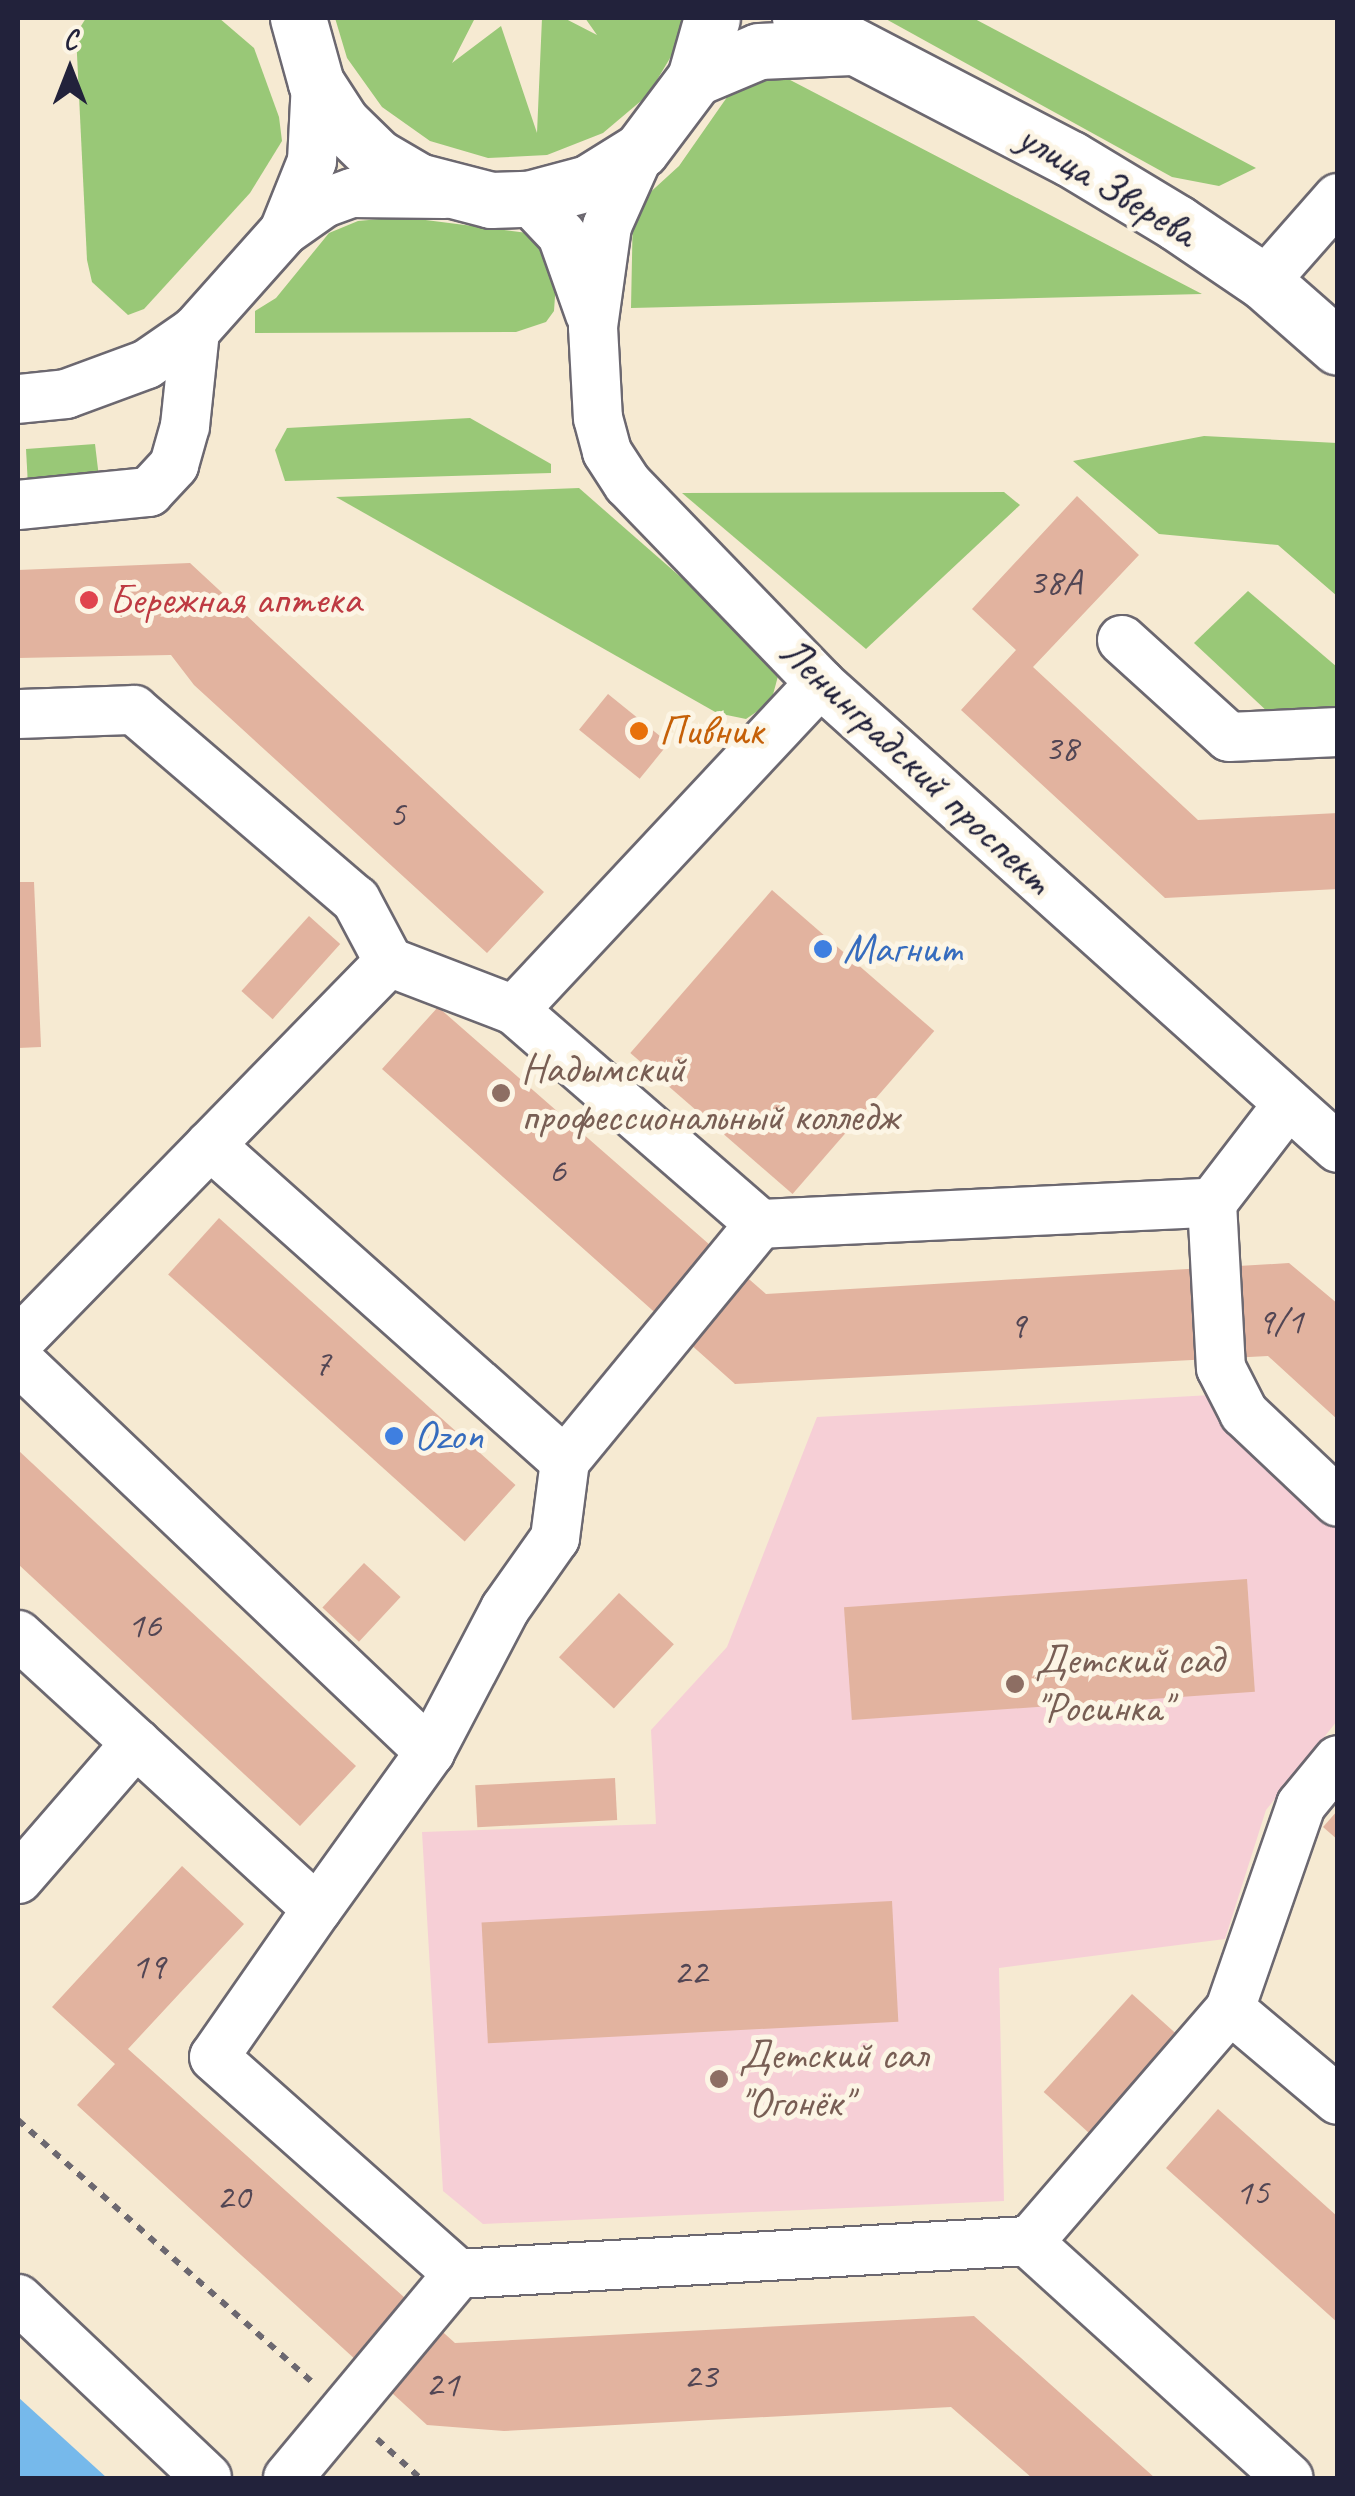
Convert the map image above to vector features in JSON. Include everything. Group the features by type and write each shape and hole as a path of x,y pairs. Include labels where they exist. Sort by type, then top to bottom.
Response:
{"main road":[{"path":"298,18 316,83 342,123 377,156 454,194 528,199 588,183 641,150 696,78 712,18"},
{"name":"улица Зверева","path":"800,18 1072,159 1264,282 1338,347"},
{"name":"улица Зверева","path":"696,78 759,51 861,48"}],"street":[{"path":"284,231 312,161 316,83"},
{"path":"593,327 607,226 641,150"},
{"path":"18,399 109,382 195,331 284,231 352,193 454,194"},
{"path":"1264,282 1338,198"},
{"path":"528,199 562,236 593,327"},
{"name":"Ленинградский проспект","path":"593,327 598,418 606,452 628,484 820,684 1338,1148"},
{"path":"18,504 148,492 174,465 185,426 195,331"},
{"path":"1122,640 1229,738 1338,732"},
{"path":"514,1010 820,684"},
{"path":"18,714 134,710 356,900 389,962 514,1010 760,1224 1212,1203"},
{"path":"18,1342 389,962"},
{"path":"1288,1104 1212,1203 1221,1368 1244,1413 1338,1502"},
{"path":"210,1146 565,1461"},
{"path":"760,1224 565,1461 555,1538 505,1609 430,1752 214,2058 458,2274 1029,2242 1288,2478"},
{"path":"18,1360 430,1752"},
{"path":"18,1635 318,1908"},
{"path":"18,1880 136,1743"},
{"path":"1029,2242 1230,2009 1301,1805 1338,1760"},
{"path":"1230,2009 1338,2100"},
{"path":"288,2478 347,2413 458,2274"},
{"path":"18,2299 207,2478"}],"path":[{"path":"18,2120 420,2478"}],"shaded area":[{"path":"1211,1395 1337,1516 1337,1721 1266,1810 1225,1939 999,1968 1004,2201 483,2224 443,2191 422,1832 656,1824 651,1730 727,1647 817,1417"}],"green space":[{"path":"86,18 219,18 254,48 279,117 282,141 250,193 144,309 128,315 92,282 87,260 76,34"},
{"path":"335,18 475,18 452,63 501,26 537,133 542,18 564,18 597,35 585,18 684,18 679,43 648,95 603,133 547,155 488,158 430,141 382,107 347,58"},
{"path":"884,18 973,18 1256,168 1219,186 1172,177"},
{"path":"769,69 1202,294 631,308 633,208 679,166 739,80"},
{"path":"402,217 543,235 556,282 554,311 546,322 516,332 255,333 255,311 276,298 329,233 358,221"},
{"path":"470,418 551,464 551,473 285,481 275,450 287,428"},
{"path":"1204,436 1337,443 1337,596 1278,545 1159,534 1073,461"},
{"path":"95,444 100,486 28,486 26,449"},
{"path":"579,488 781,665 771,702 746,719 717,713 336,497"},
{"path":"1004,492 1020,505 866,649 682,493"},
{"path":"1248,591 1337,667 1337,714 1269,713 1194,643"}],"water":[{"path":"18,2397 107,2478 18,2478"}],"building":[{"path":"1077,496 1139,555 1033,667 1198,820 1338,813 1338,889 1165,898 961,710 1016,650 972,609"},
{"path":"190,563 544,892 487,953 194,685 171,655 18,658 18,570"},
{"path":"608,694 669,743 640,779 579,730"},
{"path":"18,882 34,882 41,1047 18,1048"},
{"path":"772,890 934,1031 793,1194 630,1053"},
{"path":"309,916 340,944 273,1019 241,991"},
{"path":"438,1007 766,1294 1289,1263 1338,1304 1338,1420 1268,1356 735,1384 382,1069"},
{"path":"219,1218 516,1485 465,1541 168,1274"},
{"path":"18,1450 356,1766 300,1826 18,1564"},
{"path":"364,1563 401,1597 359,1642 322,1608"},
{"path":"1247,1579 1255,1692 852,1720 844,1607"},
{"path":"619,1593 674,1644 614,1709 559,1657"},
{"path":"615,1778 617,1820 477,1827 475,1785"},
{"path":"1338,1810 1338,1840 1323,1827"},
{"path":"182,1866 244,1924 128,2049 455,2343 974,2316 1155,2478 1032,2478 951,2407 504,2431 427,2425 77,2105 115,2064 52,2007"},
{"path":"892,1901 898,2022 488,2043 482,1923"},
{"path":"1132,1994 1184,2041 1096,2139 1044,2092"},
{"path":"1218,2109 1338,2217 1338,2323 1166,2168"}],"place":[{"name":"Бережная аптека","path":"89,600"},
{"name":"Пивник","path":"639,731"},
{"name":"Магнит","path":"823,949"},
{"name":"Надымский профессиональный колледж","path":"501,1093"},
{"name":"Ozon","path":"394,1436"},
{"name":"Детский сад \"Росинка\"","path":"1015,1684"},
{"name":"Детский сал \"Огонёк\"","path":"719,2079"}]}
